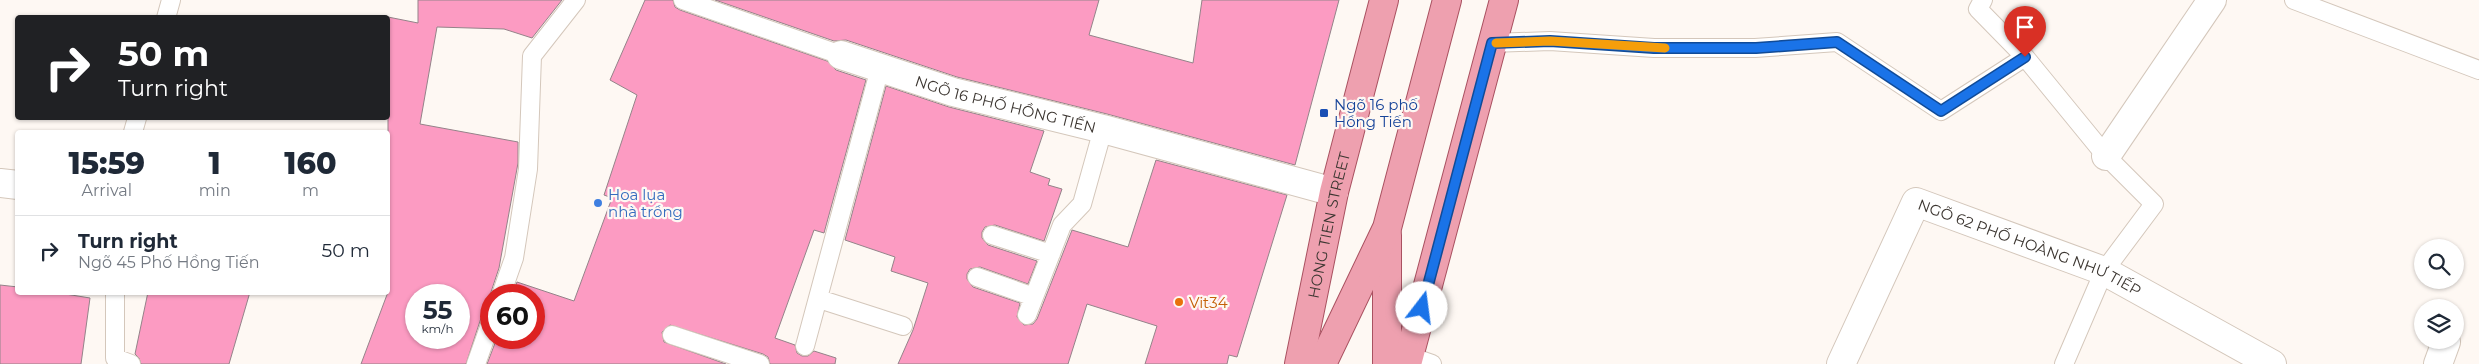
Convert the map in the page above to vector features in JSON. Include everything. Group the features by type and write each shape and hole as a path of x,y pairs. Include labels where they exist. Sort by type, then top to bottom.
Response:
{"main road":[{"name":"HONG TIEN STREET","path":"1299,364 1334,192 1384,0"},
{"path":"1322,364 1387,228 1447,0"},
{"path":"1409,362 1504,0"},
{"path":"1387,228 1409,362"}],"street":[{"path":"2106,156 2212,0"},
{"name":"NGÕ 16 PHỐ HỒNG TIẾN","path":"841,55 953,92 1104,129 1334,192"},
{"path":"0,183 15,185"},
{"name":"NGÕ 62 PHỐ HOÀNG NHƯ TIẾP","path":"1841,364 1916,202 2104,271 2272,364"}],"lane":[{"path":"167,15 171,0"},
{"path":"505,284 514,258 528,169 532,56 576,0"},
{"name":"NGÕ 16 PHỐ HỒNG TIẾN","path":"684,0 841,55"},
{"path":"1983,0 1978,9 2025,57 2106,156 2154,204 2104,271 2064,364"},
{"path":"2294,0 2479,70"},
{"path":"1492,43 1550,41 1654,48 1756,48 1837,42 1941,111 2025,57"},
{"path":"805,346 880,68"},
{"path":"1027,314 1062,225 1082,204 1104,129"},
{"path":"992,235 1051,254"},
{"path":"977,277 1034,296"},
{"path":"115,295 115,358 131,364"},
{"path":"819,299 903,326"},
{"path":"672,335 760,364"},
{"path":"476,364 481,349"}],"building":[{"path":"418,0 562,0 532,38 504,29 437,27 420,124 518,142 518,163 499,268 494,284 480,284 480,321 466,364 361,364 387,295 390,295 390,130 388,130 388,120 390,120 390,17 418,23"},
{"path":"645,0 673,0 675,7 680,10 827,61 836,70 866,80 824,233 814,230 775,338 795,345 797,353 802,356 808,356 814,351 836,358 835,364 770,364 768,357 763,354 670,325 662,332 664,342 726,364 487,364 493,349 545,349 545,291 574,301 612,198 604,195 637,95 610,80"},
{"path":"715,0 1099,0 1089,35 1193,63 1202,0 1339,0 1295,165 1107,114 957,77 846,40 834,41"},
{"path":"886,86 949,107 1044,131 1030,172 1050,179 1048,185 1062,189 1044,241 995,225 985,227 982,232 982,238 988,245 1037,261 1028,284 980,267 970,269 967,274 967,279 973,287 1020,303 1017,317 1024,325 1033,324 1037,319 1072,230 1128,247 1156,160 1287,195 1237,357 1229,355 1227,364 1145,364 1157,326 1087,304 1068,364 898,364 913,330 928,283 891,271 895,257 845,240"},
{"path":"0,285 15,287 15,295 72,295 90,298 81,364 0,364"},
{"path":"147,295 249,295 229,364 141,364 135,354"}],"slow traffic":[{"path":"1496,43 1550,41 1665,48"}],"place":[{"name":"Ngõ 16 phố Hồng Tiến","path":"1324,113"},
{"name":"Hoa lụa nhà trồng","path":"598,203"},
{"name":"Vit34","path":"1179,302"}],"route":[{"path":"1422,308 1492,43 1550,41 1654,48 1756,48 1837,42 1941,111 2025,57"}]}
